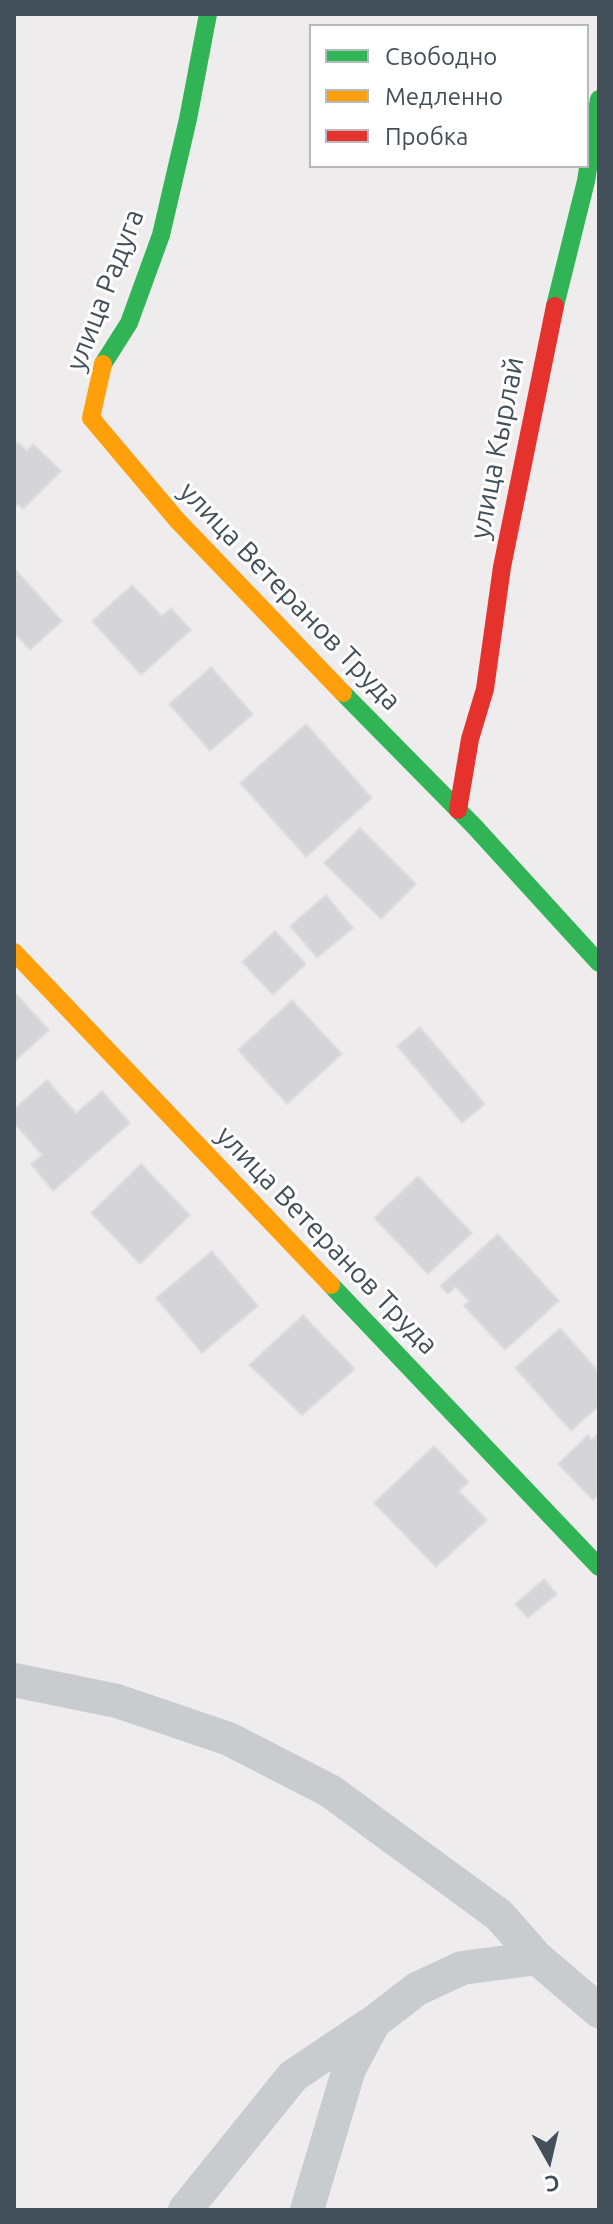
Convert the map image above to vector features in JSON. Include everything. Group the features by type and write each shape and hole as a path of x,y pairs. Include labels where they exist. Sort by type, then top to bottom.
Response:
{"street":[{"name":"улица Радуга","path":"138,478 91,418 101,367 129,323 161,235 208,14"},
{"name":"улица Кырлай","path":"589,162 599,99"},
{"name":"улица Кырлай","path":"458,810 470,739 485,689 502,567 542,363 588,168"},
{"name":"улица Ветеранов Труда","path":"138,478 458,810 599,963"},
{"name":"улица Ветеранов Труда","path":"14,952 599,1567"},
{"path":"14,1680 117,1701 229,1739 330,1791 499,1915 537,1958 599,2011"},
{"path":"185,2210 293,2076 417,1989 462,1968 537,1958"},
{"path":"307,2210 349,2069 374,2022"}],"building":[{"path":"18,442 27,451 33,444 61,471 23,509 18,504 14,509 14,447"},
{"path":"14,568 62,621 30,650 14,633"},
{"path":"132,585 162,616 171,608 191,630 141,675 92,621"},
{"path":"211,667 253,714 210,751 169,704"},
{"path":"306,724 372,798 306,857 240,783"},
{"path":"360,828 416,884 381,919 324,863"},
{"path":"326,895 353,928 317,958 290,926"},
{"path":"275,931 306,964 273,995 242,962"},
{"path":"14,992 49,1030 14,1062"},
{"path":"292,1000 342,1054 287,1104 238,1050"},
{"path":"420,1027 485,1104 462,1123 397,1046"},
{"path":"47,1080 76,1113 102,1091 130,1123 53,1191 31,1164 42,1155 14,1123 14,1109"},
{"path":"141,1164 190,1215 140,1264 91,1213"},
{"path":"418,1176 472,1233 428,1274 374,1218"},
{"path":"498,1234 559,1301 505,1350 464,1306 469,1301 456,1287 448,1294 440,1286"},
{"path":"212,1251 258,1306 202,1353 156,1298"},
{"path":"303,1315 355,1369 302,1415 249,1365"},
{"path":"560,1328 599,1372 599,1406 571,1431 515,1368"},
{"path":"599,1433 599,1494 593,1500 558,1464 588,1435 592,1440"},
{"path":"434,1446 469,1482 459,1491 487,1520 436,1567 374,1503"},
{"path":"544,1579 557,1594 528,1618 515,1604"}],"traffic: fast":[{"path":"103,364 129,323 161,235 208,14"},
{"path":"589,162 599,99"},
{"path":"555,306 588,168"},
{"path":"343,693 474,826 599,963"},
{"path":"331,1285 599,1567"}],"traffic: slow":[{"path":"103,364 91,418 177,520 343,693"},
{"path":"14,952 331,1285"}],"traffic: jam":[{"path":"458,810 470,739 485,689 502,567 555,306"}]}
